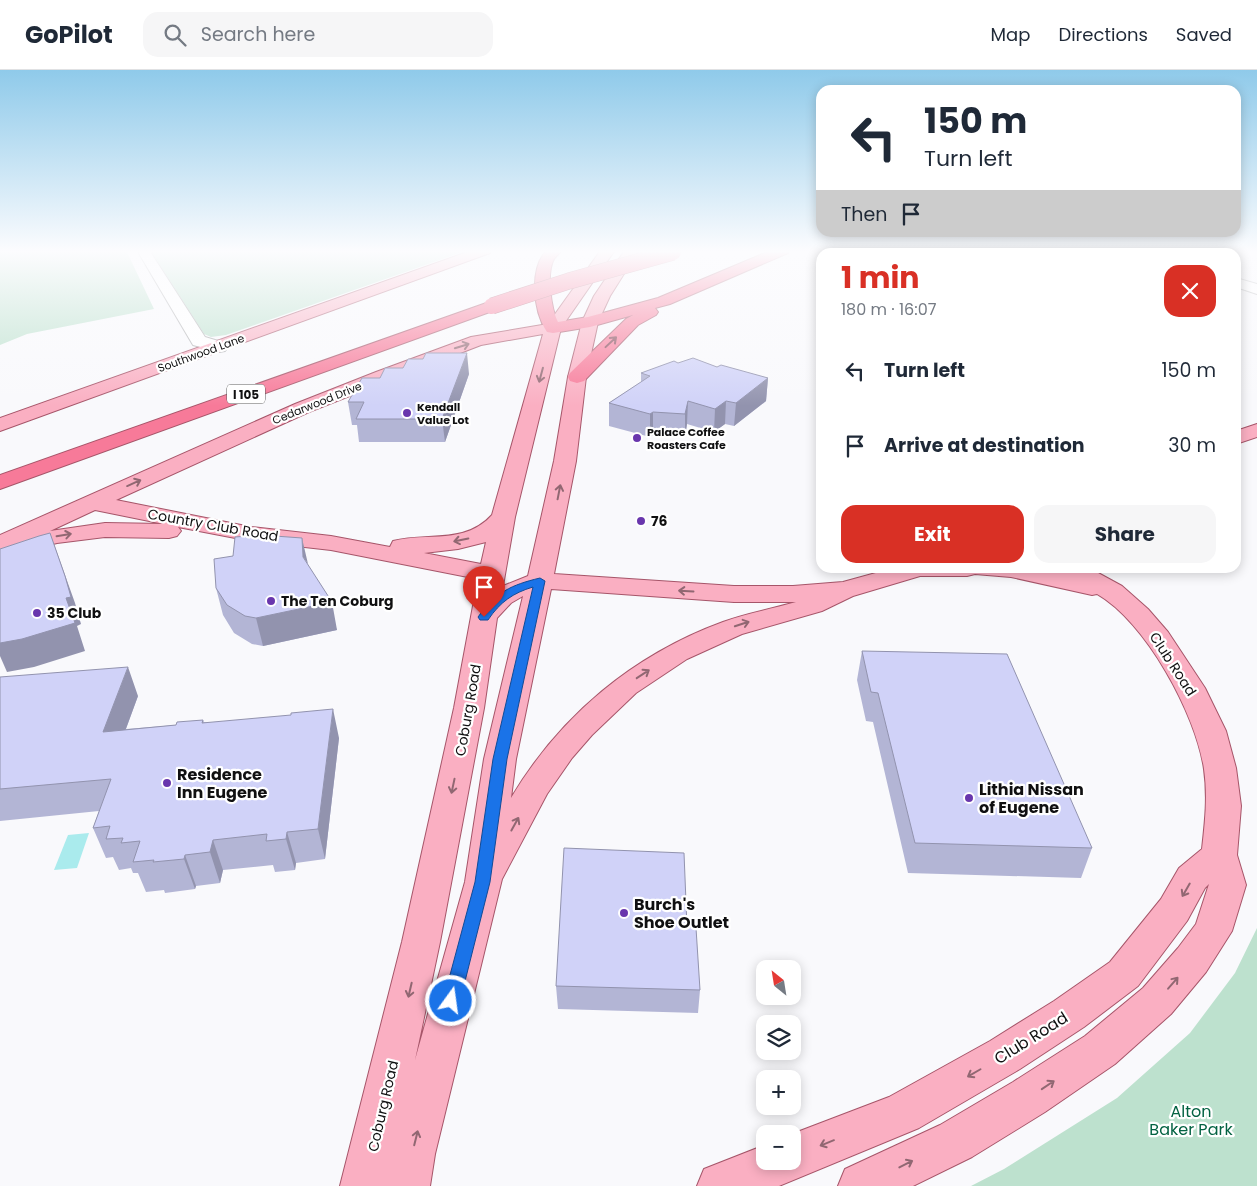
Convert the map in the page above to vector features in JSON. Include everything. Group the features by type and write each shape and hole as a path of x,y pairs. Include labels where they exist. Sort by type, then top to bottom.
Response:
{"highway":[{"name":"I 105","path":"0,470 492,302"},
{"name":"I 105","path":"0,482 492,302"},
{"path":"545,302 545,312 553,328 645,310 662,302"},
{"path":"577,377 606,346 645,310"}],"main road":[{"name":"Southwood Lane","path":"0,425 342,302"},
{"name":"Coburg Road","path":"364,1186 421,942 469,708 503,517 553,328 571,302"},
{"path":"406,1186 483,882 500,759 565,461 577,377 590,322 599,302"},
{"name":"Cedarwood Drive","path":"90,502 302,408 450,350 497,336 553,328"},
{"path":"1241,436 1257,430"},
{"path":"0,544 90,502"},
{"name":"Country Club Road","path":"90,502 251,534 332,543 493,574"},
{"path":"332,543 360,540 404,546 464,540 490,531 503,517"},
{"path":"0,550 57,536 105,530 251,534"},
{"path":"483,882 543,775 584,724 637,678 681,651 732,628 764,617 813,605 844,590 900,573"},
{"path":"1045,573 1105,580"},
{"name":"Club Road","path":"862,1186 956,1141 1029,1097 1100,1050 1157,1001 1192,960 1213,931 1228,885 1219,855 1224,806 1220,768 1210,731 1190,688 1158,638 1105,580 1086,573"},
{"path":"484,617 494,603 502,596 517,588 540,581 734,594 793,594 844,590"},
{"name":"Club Road","path":"801,1153 903,1113 1005,1056 1070,1014 1124,974 1174,910 1192,878 1219,855"},
{"path":"721,1186 761,1170"}],"street":[{"path":"174,302 199,341 219,347"}],"green space":[{"path":"0,302 151,302 154,309 27,334 0,345"},
{"path":"183,302 320,302 226,335 211,337 204,334"},
{"name":"Alton Baker Park","path":"1257,928 1257,1186 971,1186 1004,1169 1117,1098 1190,1033 1235,973"}],"water":[{"path":"89,833 77,868 54,870 68,835"}],"building":[{"path":"426,353 467,353 442,419 356,419 364,402 348,402 362,378 380,378 385,368 403,368 408,359 423,359"},
{"path":"693,358 717,367 721,365 768,378 736,403 726,401 715,409 688,401 685,414 653,412 650,414 609,403 650,376 641,373 674,361 678,363"},
{"name":"35 Club","path":"50,533 71,597 66,598 75,623 22,639 0,643 0,549"},
{"path":"261,535 302,538 303,557 332,602 256,618 245,616 227,605 216,588 214,559 233,556 235,537"},
{"name":"Lithia Nissan of Eugene","path":"862,651 1007,654 1092,848 915,843 878,693 871,692"},
{"name":"Residence Inn Eugene","path":"128,667 103,732 176,725 177,722 203,720 202,723 291,715 291,713 333,709 318,829 287,832 286,839 266,841 267,834 213,840 210,852 185,855 184,859 133,862 140,841 121,843 123,838 106,839 110,826 93,828 111,779 0,789 0,677"},
{"name":"Burch's Shoe Outlet","path":"564,848 684,853 687,927 696,928 700,990 556,986"}],"place":[{"name":"Kendall Value Lot","path":"407,413"},
{"name":"Palace Coffee Roasters Cafe","path":"637,438"},
{"name":"76","path":"641,521"},
{"name":"The Ten Coburg","path":"271,601"},
{"name":"35 Club","path":"37,613"},
{"name":"Residence Inn Eugene","path":"167,783"},
{"name":"Lithia Nissan of Eugene","path":"969,798"},
{"name":"Burch's Shoe Outlet","path":"624,913"}],"route":[{"path":"451,1001 483,882 500,759 540,581 517,588 502,596 494,603 484,617"}]}
